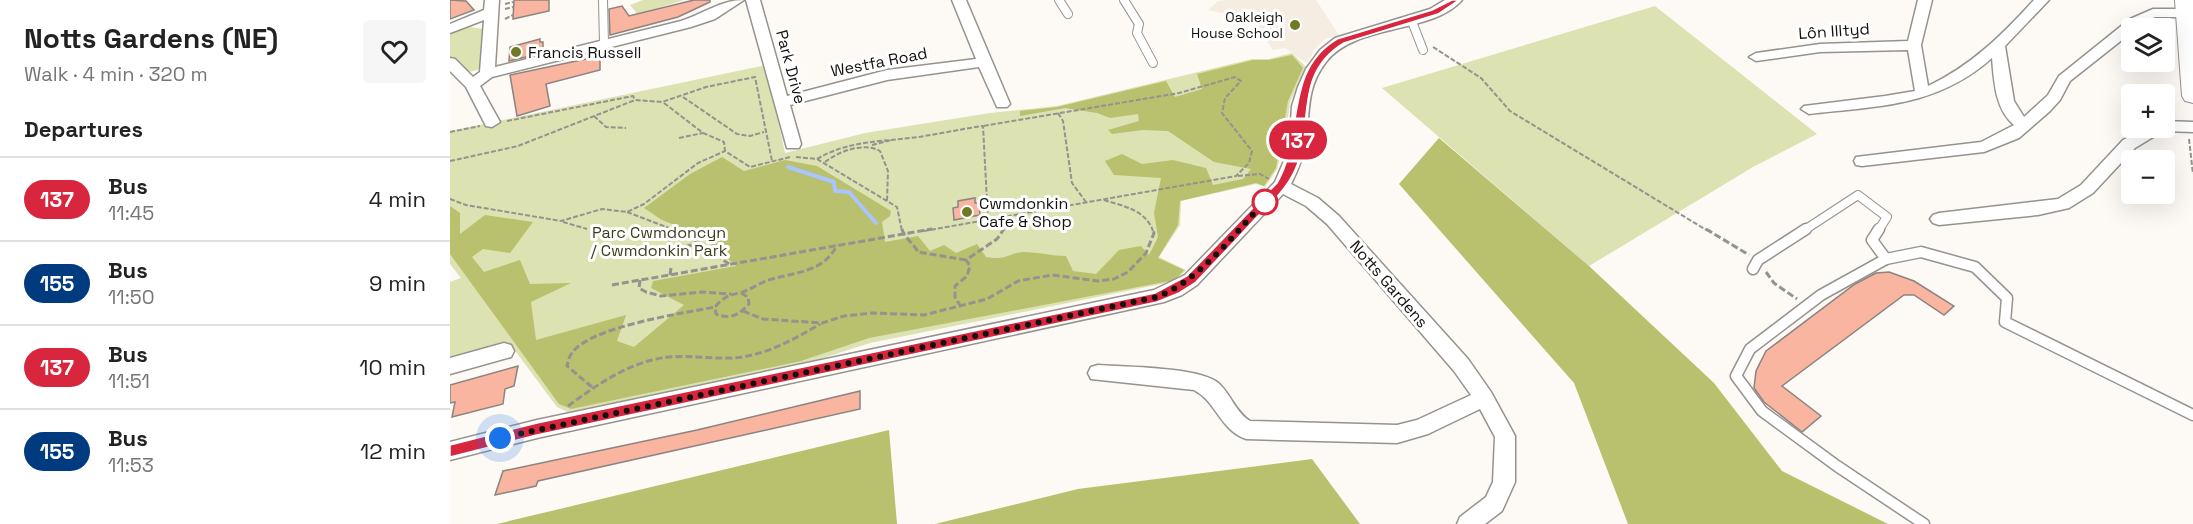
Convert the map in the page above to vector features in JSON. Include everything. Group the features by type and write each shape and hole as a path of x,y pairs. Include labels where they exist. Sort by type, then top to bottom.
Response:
{"street":[{"path":"472,85 487,74 686,24 710,16 737,0"},
{"name":"Park Drive","path":"753,0 793,144"},
{"path":"959,0 1002,104"},
{"path":"450,451 537,429 1157,297 1175,290 1191,279 1281,186 1290,169 1298,142 1300,105 1313,69 1328,49 1340,41 1435,12 1455,0"},
{"path":"1925,0 1914,45 1921,88 1925,92"},
{"path":"1809,109 1911,97 1944,85 1998,46 2042,0"},
{"path":"487,74 498,9"},
{"path":"450,29 498,9"},
{"path":"1862,161 1984,147 2013,134 2055,97 2064,80 2135,22 2153,13 2188,9 2193,96"},
{"name":"Lôn Illtyd","path":"1756,57 1820,48 1914,45"},
{"path":"1998,46 2008,109 2015,120 2023,125"},
{"path":"450,62 472,85 493,123"},
{"name":"Westfa Road","path":"782,102 887,75 984,62"},
{"path":"2175,126 2193,127"},
{"path":"1939,219 2038,209 2063,204 2087,189 2129,144 2140,138"},
{"name":"Notts Gardens","path":"1281,186 1311,202 1333,220 1461,365 1484,398 1505,436 1504,482 1494,504 1468,524"},
{"path":"450,366 504,351"},
{"path":"1098,373 1197,382 1211,389 1234,422 1246,430 1397,434 1421,428 1484,398"}],"lane":[{"path":"603,0 604,45"},
{"path":"1059,0 1068,14"},
{"path":"1124,0 1139,24 1137,33 1153,63"},
{"path":"1411,19 1423,50"},
{"path":"1753,269 1758,260 1858,195 1887,217 1872,240 1886,259"},
{"path":"1924,524 1837,466 1762,411 1736,376 1750,349 1821,295 1886,259 1921,252 1975,267 2007,298 2005,322 2193,415"}],"path":[{"path":"498,9 513,2"},
{"path":"498,9 513,8"},
{"path":"498,9 513,15"},
{"path":"1419,37 1481,78 1510,111 1758,260 1774,283 1807,306"},
{"path":"450,132 633,96 635,100 651,104 664,103 698,89 755,77 764,132 772,161"},
{"path":"817,159 832,149 855,142 896,139 983,126 1179,93 1235,77 1241,81 1225,98 1222,112 1229,125 1245,138 1252,151 1249,164 1236,176"},
{"path":"683,97 737,134 750,136 764,132"},
{"path":"450,162 518,146 635,100"},
{"path":"664,103 703,133 724,142 725,151"},
{"path":"1058,113 1063,122 1072,183 1086,202"},
{"path":"594,116 606,127 626,128"},
{"path":"983,126 988,220"},
{"path":"679,138 703,133"},
{"path":"824,162 848,150 896,139"},
{"path":"868,146 878,148 883,154 889,185 887,201"},
{"path":"725,151 750,166 792,157 817,159 824,162 897,207 903,234 912,241 918,252 932,257 966,260"},
{"path":"627,212 644,204 698,163 725,151"},
{"path":"612,285 1236,176 1260,174 1281,186"},
{"path":"450,199 466,205 561,221 587,229"},
{"path":"563,410 592,387 621,371 657,359 685,356 711,360 744,357 779,347 822,323 844,316 924,315 987,299 1018,281 1052,275 1098,281 1114,279 1128,272 1146,253 1154,233 1150,221 1137,211 1102,200"},
{"path":"561,221 602,209 627,212 686,234 729,264"},
{"path":"966,260 975,251 995,241 1004,233 1008,217"},
{"path":"675,249 702,243"},
{"path":"640,280 639,288 647,295 666,296 702,292 741,293 771,280 802,273 824,263 834,254 837,245"},
{"path":"961,307 955,297 955,286 967,276 969,266 966,260"},
{"path":"670,275 671,268"},
{"path":"715,307 716,314 722,318 733,317 749,304 748,297 741,293"},
{"path":"592,387 567,366 571,354 580,345 597,336 624,327 715,307 721,299 731,294"},
{"path":"743,311 763,319 822,323"}],"shaded area":[{"name":"Oakleigh House School","path":"1316,0 1339,35 1325,39 1315,49 1307,63 1285,48 1273,50 1250,13 1233,15 1208,10 1218,1"}],"green space":[{"path":"643,0 684,0 635,15 636,12 630,5"},
{"path":"1655,6 1817,134 1753,167 1589,266 1382,88"},
{"path":"470,27 483,29 481,69 465,73 450,57 450,34"},
{"name":"Parc Cwmdoncyn / Cwmdonkin Park","path":"1292,53 1306,67 1290,102 1285,142 1277,169 1265,187 1256,184 1181,201 1180,225 1159,257 1186,270 1176,281 870,343 801,365 568,412 557,407 510,344 450,360 450,282 461,278 450,264 450,131 766,65 785,153 865,133 990,113 1057,106 1252,59 1269,59"},
{"path":"1292,55 1303,68 1288,101 1276,168 1264,186 1256,183 1180,201 1178,225 1158,258 1184,270 1175,280 869,338 801,361 571,409 559,404 450,254 450,206 460,213 460,234 485,215 533,222 510,253 483,249 472,257 484,272 520,260 530,284 571,283 531,302 536,340 626,315 617,341 634,347 684,305 651,288 653,281 736,266 702,236 662,220 644,208 690,174 722,157 744,171 785,160 817,166 891,211 890,216 882,222 885,242 918,236 930,251 944,245 956,253 977,244 986,257 993,258 1023,252 1066,256 1073,271 1096,274 1119,250 1141,246 1149,255 1158,237 1154,213 1161,178 1114,175 1105,161 1122,154 1142,164 1173,160 1206,168 1213,185 1243,179 1251,169 1214,162 1168,131 1143,130 1112,134 1108,130 1139,121 1138,114 1110,118 1097,113 1065,108 1020,116 1020,111 1057,107 1166,81 1175,97 1202,89 1197,74 1253,60 1269,60"},
{"path":"1439,138 1589,266 1714,383 1782,471 1888,524 1628,524 1574,383 1399,184"},
{"path":"889,430 897,524 497,524"},
{"path":"1312,459 1360,524 935,524 1078,489"}],"building":[{"path":"450,0 466,1 474,10 450,19"},
{"path":"514,0 549,0 549,11 513,19"},
{"path":"694,0 710,0 710,2 678,17 610,35 609,9 622,6 629,16"},
{"path":"540,39 540,42 543,42 543,53 509,61 510,47"},
{"path":"600,56 600,70 546,84 550,106 517,116 510,75"},
{"name":"Cwmdonkin Cafe & Shop","path":"975,198 975,203 979,203 980,215 954,220 953,208 958,207 958,201"},
{"path":"1889,272 1914,281 1954,306 1944,315 1914,295 1904,295 1782,386 1821,416 1802,432 1764,402 1754,388 1756,371 1766,351 1855,284 1876,273"},
{"path":"518,366 514,386 505,389 503,404 452,417 455,402 450,403 450,385"},
{"path":"860,391 860,409 538,481 536,486 495,495 503,471 697,430"}],"waterway":[{"path":"788,167 834,182 835,191 849,192 876,223"}],"bus line":[{"name":"137","path":"450,451 537,429 1157,297 1175,290 1191,279 1281,186 1290,169 1298,142 1300,105 1313,69 1328,49 1340,41 1435,12 1455,0"}],"place":[{"name":"Oakleigh House School","path":"1295,25"},
{"name":"Francis Russell","path":"516,52"},
{"name":"Cwmdonkin Cafe & Shop","path":"967,212"}],"route":[{"path":"500,438 1157,297 1175,290 1191,279 1265,202"}]}
